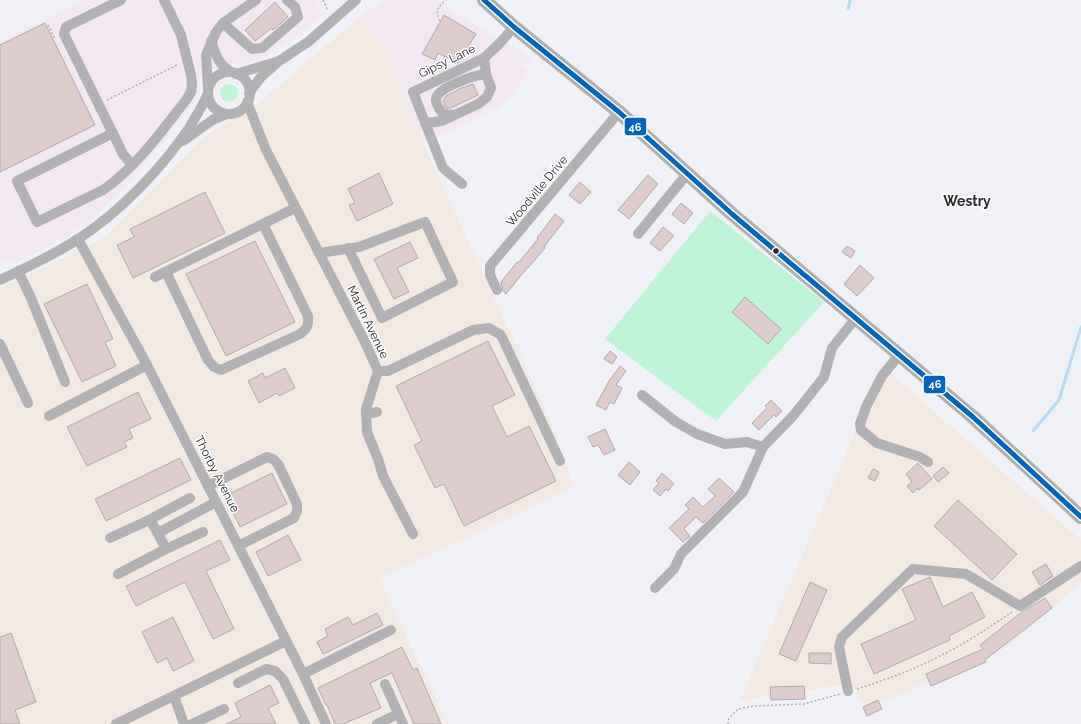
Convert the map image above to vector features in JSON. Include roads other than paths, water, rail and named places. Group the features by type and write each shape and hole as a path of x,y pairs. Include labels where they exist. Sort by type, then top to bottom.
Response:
{"highway":[{"path":"484,0 514,27 619,112 738,219 973,417 1081,517"}],"street":[{"path":"121,0 66,27 64,34 123,154 132,165"},
{"path":"113,134 17,181 37,222 103,190 132,165 152,143 191,92 192,83 181,35 164,0"},
{"path":"229,114 222,113 210,103 206,55 211,41 223,23 256,0"},
{"path":"223,23 252,49 262,48 298,17 295,8 287,0"},
{"path":"177,145 214,119 241,110 261,77 280,61 308,42 356,0"},
{"name":"Gipsy Lane","path":"462,184 443,168 413,92 484,58 500,44 514,27"},
{"path":"211,41 222,66 244,79 249,88 248,97"},
{"path":"425,123 442,121 454,116 478,104 487,96 491,88 486,74 484,58"},
{"path":"0,280 18,272 78,239 106,218 138,189 177,145 204,104 211,83 219,75 280,61"},
{"path":"454,116 443,114 437,106 435,99 438,92 469,77 486,74"},
{"name":"Martin Avenue","path":"248,97 257,129 266,150 364,340 378,372 366,409 367,432 383,476 413,534"},
{"name":"Woodville Drive","path":"497,290 490,275 490,266 619,112"},
{"name":"Martin Avenue","path":"229,114 243,116 257,129"},
{"path":"638,234 687,174"},
{"path":"155,278 295,208"},
{"path":"319,253 348,248 360,246 425,222 453,282 382,318 348,248"},
{"path":"166,272 208,360 214,367 221,370 300,334 309,324 308,316 263,224"},
{"name":"Thorby Avenue","path":"78,239 147,365 286,640 326,724"},
{"path":"18,272 31,298 65,382"},
{"path":"655,588 674,569 681,554 743,492 763,446 793,416 824,377 832,348 856,319"},
{"path":"378,372 388,371 473,330 489,328 501,335 560,461"},
{"path":"0,344 28,403"},
{"path":"899,355 882,376 866,407 860,424 862,430 877,443 920,457 928,462"},
{"path":"49,416 147,365"},
{"path":"642,394 676,422 697,434 725,444 748,442 763,446"},
{"path":"366,414 377,412"},
{"path":"208,486 267,457 273,459 278,464 297,504 297,511 294,518 238,546"},
{"path":"110,538 147,521 190,498"},
{"path":"158,533 216,502"},
{"path":"147,521 151,521 164,545 164,550"},
{"path":"118,574 203,532"},
{"path":"848,691 839,647 842,637 913,569 966,574 1020,606 1081,566"},
{"path":"302,674 391,630"},
{"path":"116,724 128,721 174,696 286,640"},
{"path":"249,658 256,674"},
{"path":"238,683 266,669 275,671 283,679 305,724"},
{"path":"385,684 403,724"},
{"path":"174,696 184,724"},
{"path":"192,724 224,709"},
{"path":"377,724 398,714"}],"waterway":[{"path":"848,9 850,0"},
{"path":"1033,431 1059,400 1081,327"}],"district":[{"name":"Westry","path":"967,201"}]}
